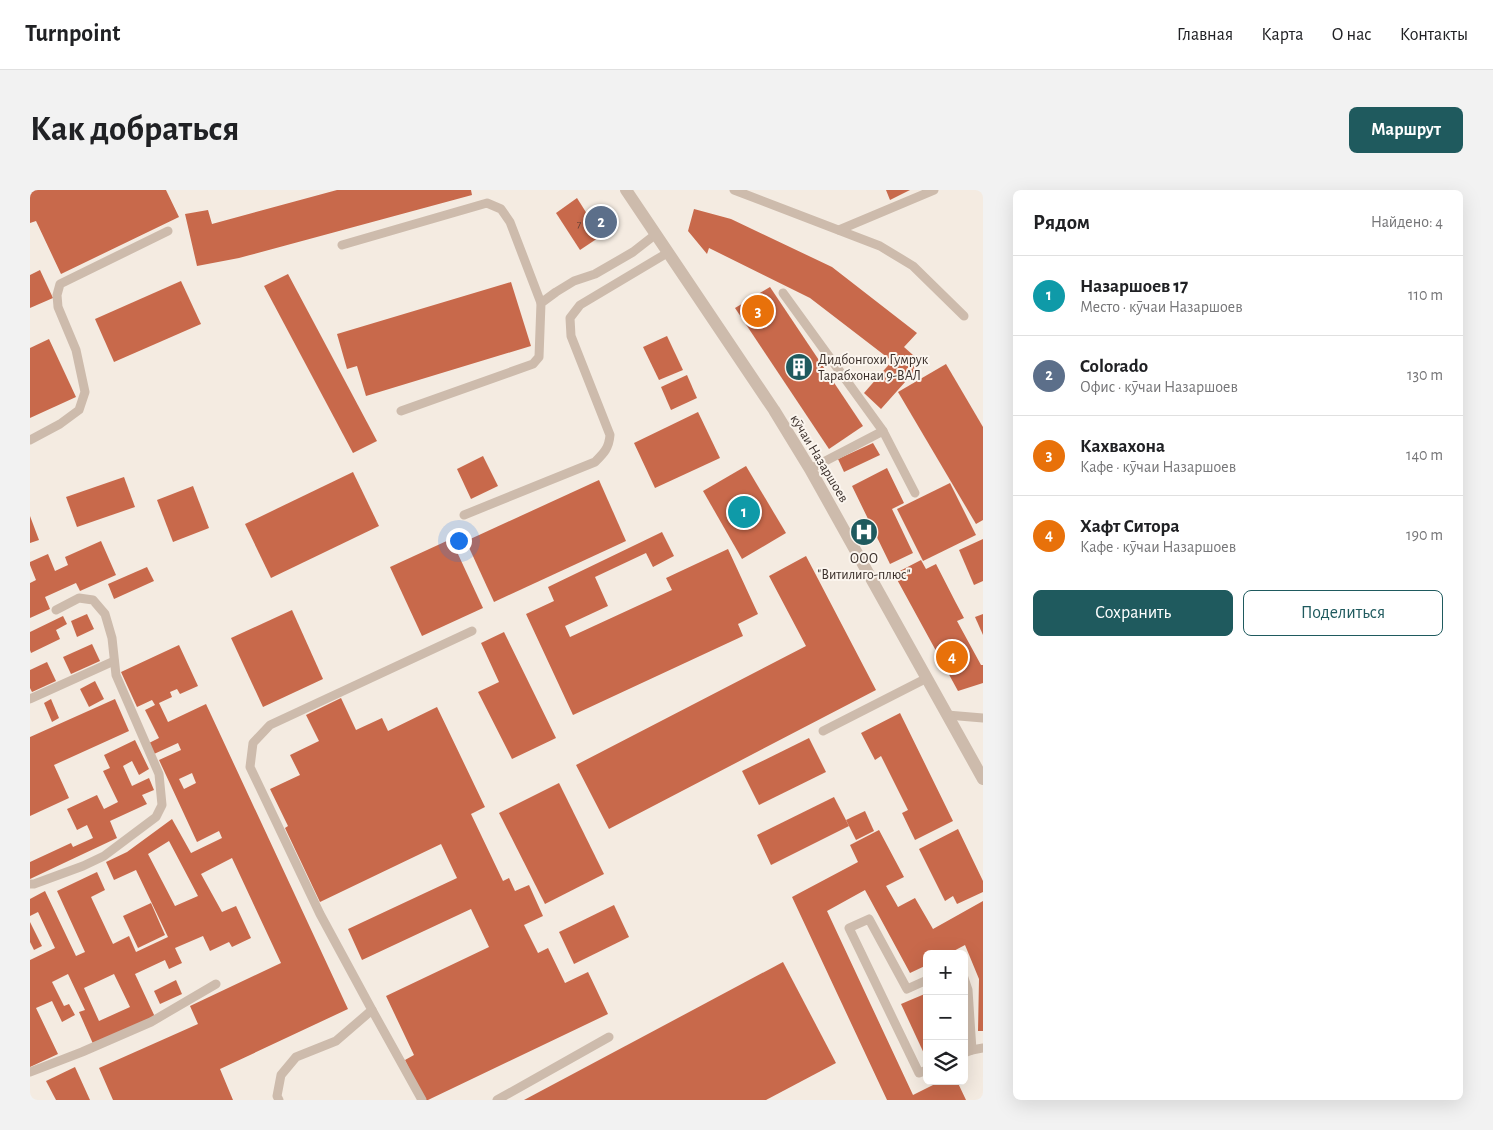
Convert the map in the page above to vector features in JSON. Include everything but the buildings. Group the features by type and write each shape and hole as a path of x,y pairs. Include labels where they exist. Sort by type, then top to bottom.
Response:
{"street":[{"name":"кӯчаи Назаршоев","path":"626,190 774,410 810,469 983,779"}],"lane":[{"path":"734,190 880,246 913,266 964,316"},
{"path":"839,230 934,190"},
{"path":"342,245 487,202 501,209 510,222 541,303 540,357 533,364 402,411"},
{"path":"30,440 60,424 79,410 85,392 76,350 58,307 57,295 60,284 168,231"},
{"path":"541,303 562,288 596,274 633,252 656,234"},
{"path":"464,515 595,462 605,452 610,444 610,435 571,336 570,318 580,305 669,252"},
{"path":"783,293 883,431 915,493"},
{"path":"810,469 883,431"},
{"path":"30,884 82,866 104,856 156,817 162,805 159,774 116,675 112,638 105,614 92,600 79,598 56,610"},
{"path":"422,1100 320,914 250,766 253,743 270,725 472,631"},
{"path":"30,699 114,661"},
{"path":"823,731 927,678"},
{"path":"947,715 983,718"},
{"path":"923,982 907,989 869,919 849,928 919,1073 923,1072"},
{"path":"30,1072 151,1022 216,984"},
{"path":"968,995 968,1040"},
{"path":"279,1100 277,1096 281,1075 296,1057 336,1041 372,1010"},
{"path":"497,1100 609,1037"},
{"path":"968,1051 983,1048"}],"place":[{"name":"Colorado","path":"601,222"},
{"name":"Кахвахона","path":"758,311"},
{"name":"Дидбонгохи Гумрук Тарабхонаи 9-ВАЛ","path":"799,367"},
{"name":"Назаршоев 17","path":"744,512"},
{"name":"ООО \"Витилиго-плюс\"","path":"864,532"},
{"name":"Хафт Ситора","path":"952,657"}]}
